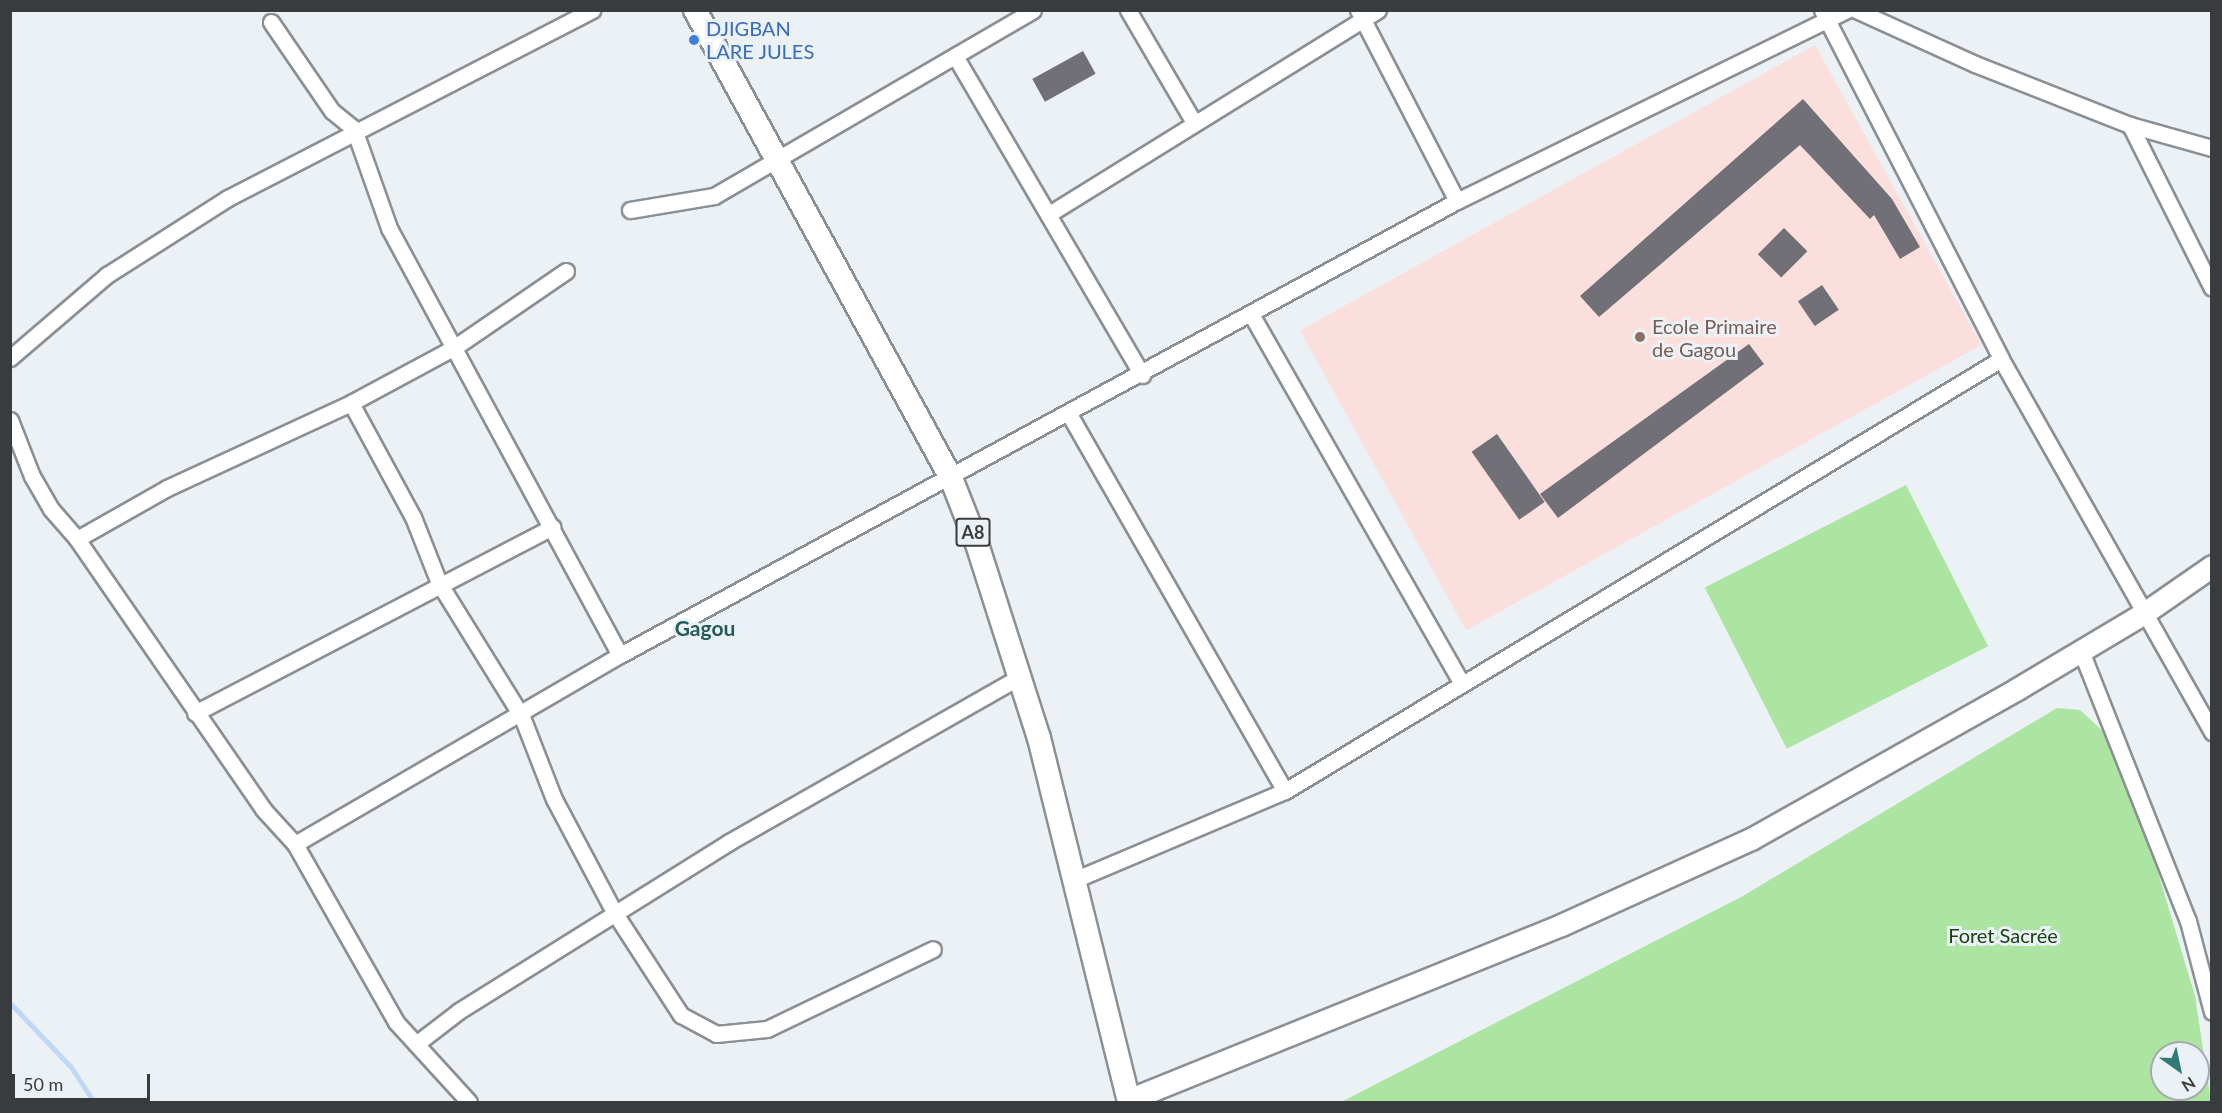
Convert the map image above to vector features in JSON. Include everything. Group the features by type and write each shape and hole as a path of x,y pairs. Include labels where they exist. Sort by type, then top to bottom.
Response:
{"main road":[{"name":"A8","path":"695,10 951,478 1020,677 1129,1101"}],"street":[{"path":"10,357 106,275 228,198 354,129 592,10"},
{"path":"630,210 714,196 777,163 866,105 1033,10"},
{"path":"1128,10 1194,121"},
{"path":"1048,214 1361,15 1378,10"},
{"path":"295,844 522,717 620,655 1142,375 1457,201 1825,15 1847,10"},
{"path":"1857,10 1975,64 2130,125 2211,148"},
{"path":"1361,15 1457,201"},
{"path":"1825,15 2001,359 2211,732"},
{"path":"271,22 332,111 354,129 389,228 455,346 620,655"},
{"path":"955,56 1142,375"},
{"path":"2130,125 2211,288"},
{"path":"77,539 167,488 351,403 455,346 566,271"},
{"path":"1251,314 1462,684"},
{"path":"1074,880 1285,791 2001,359"},
{"path":"351,403 413,516 439,583 522,717 554,799 614,912 681,1015 716,1034 754,1032 783,1023 933,949"},
{"path":"1069,414 1285,791"},
{"path":"10,420 32,476 51,509 77,539 263,810 295,844 396,1022 469,1102"},
{"path":"195,713 439,583 552,527"},
{"path":"1129,1101 1668,878 1811,808 2143,614 2211,566"},
{"path":"2081,651 2184,910 2211,1012"},
{"path":"416,1044 614,912 1020,677"}],"shaded area":[{"name":"Ecole Primaire de Gagou","path":"1815,45 1981,345 1466,631 1300,331"}],"green space":[{"path":"1906,485 1988,646 1787,749 1705,588"},
{"name":"Foret Sacrée","path":"2057,708 2080,710 2107,735 2156,866 2195,996 2202,1041 2150,1041 2150,1101 2210,1101 2210,1095 2211,1102 1341,1102 1743,896"}],"building":[{"path":"1083,51 1096,74 1045,102 1032,79"},
{"path":"1803,99 1892,199 1920,247 1900,259 1874,215 1870,219 1800,145 1599,317 1580,296"},
{"name":"Ecole Primaire de Gagou","path":"1784,228 1807,251 1781,277 1758,254"},
{"name":"Ecole Primaire de Gagou","path":"1822,285 1839,310 1815,326 1798,301"},
{"path":"1749,344 1764,364 1558,518 1540,494"},
{"path":"1497,434 1545,502 1519,520 1472,452"}],"waterway":[{"path":"10,1003 71,1067 94,1102"}],"place":[{"name":"DJIGBAN LARE JULES","path":"694,40"},
{"name":"Ecole Primaire de Gagou","path":"1640,337"}],"district":[{"name":"Gagou","path":"705,628"}]}
